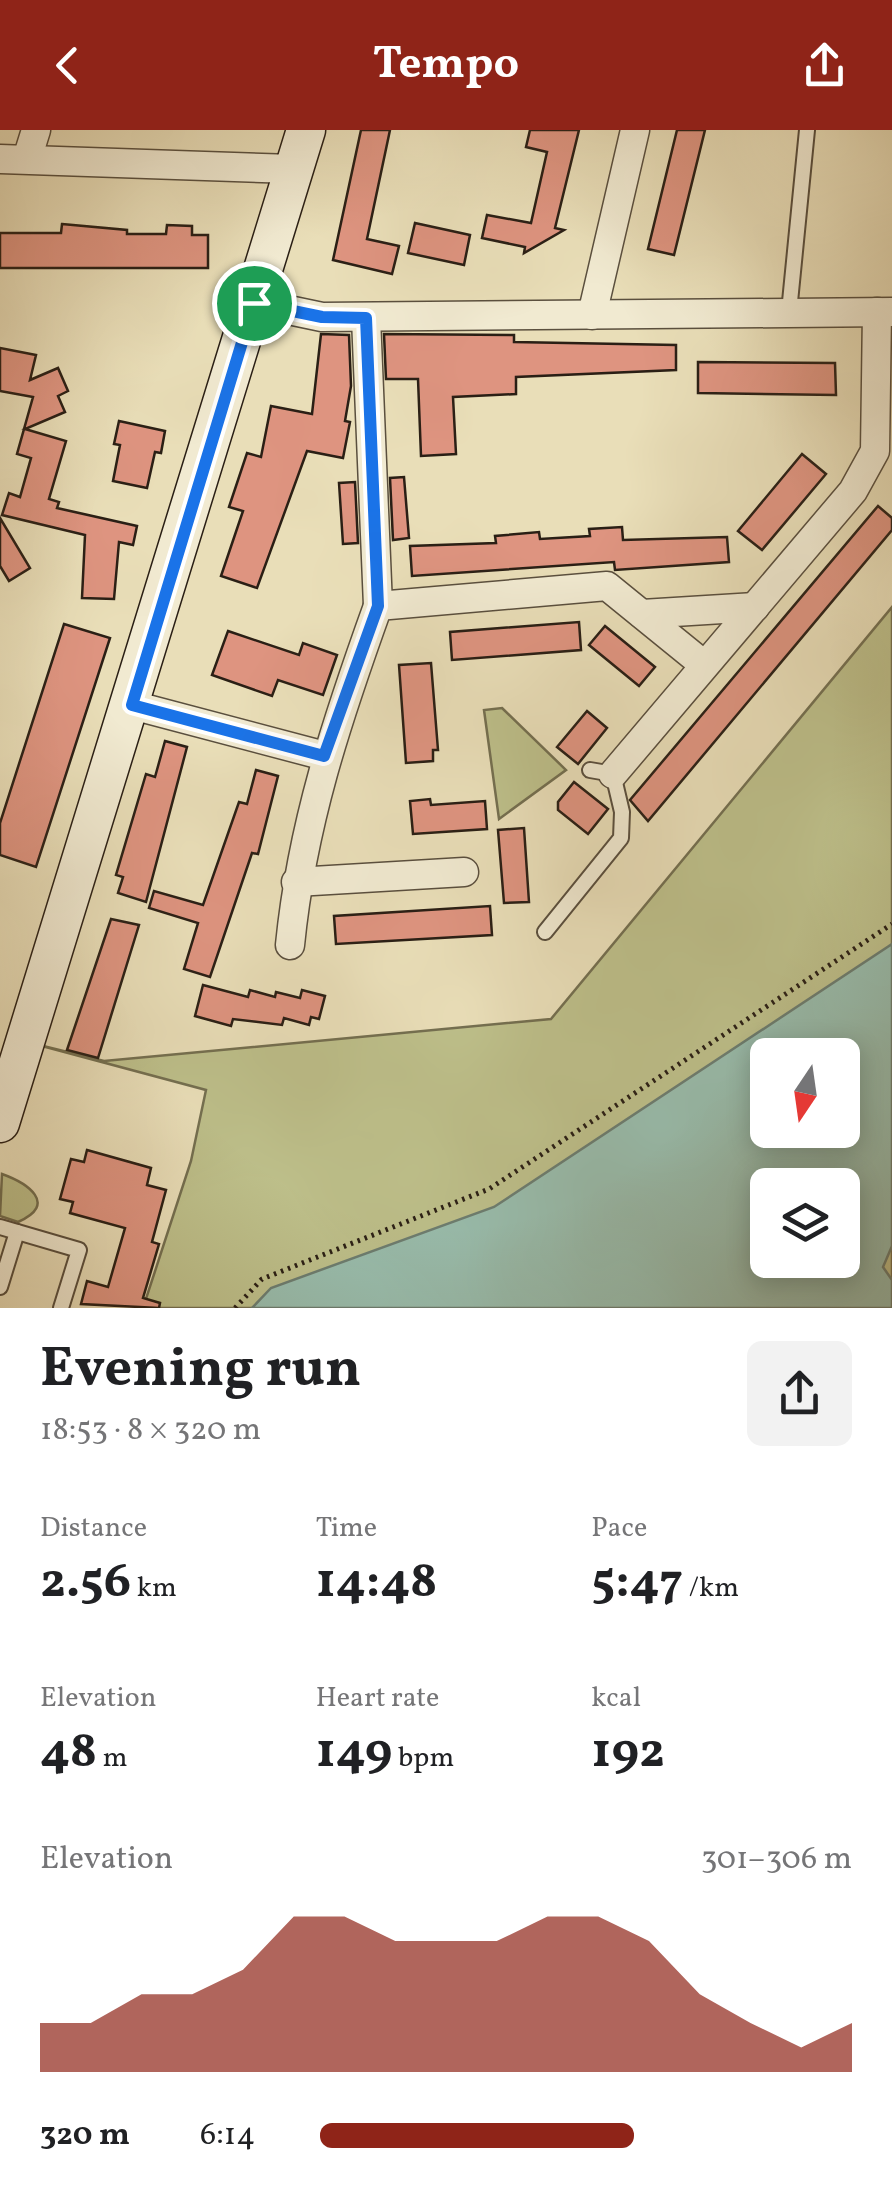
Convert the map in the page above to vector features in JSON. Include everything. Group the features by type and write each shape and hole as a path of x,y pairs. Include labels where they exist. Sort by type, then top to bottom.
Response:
{"street":[{"path":"14,159 36,130"},
{"path":"0,1123 132,705 306,130"},
{"path":"592,315 635,130"},
{"path":"14,159 293,169"},
{"path":"254,303 322,317 366,318 885,312 875,451 853,491 755,607 602,772"},
{"path":"290,945 296,882 324,756 378,606 366,318"},
{"path":"378,606 607,586 704,664"},
{"path":"642,614 755,607"},
{"path":"132,705 324,756"},
{"path":"296,882 464,872"}],"lane":[{"path":"790,312 807,130"},
{"path":"545,932 621,838 622,812 602,772"},
{"path":"0,1227 79,1250 61,1308"},
{"path":"0,1287 17,1232"}],"path":[{"path":"235,1308 262,1279 488,1189 892,924"}],"green space":[{"path":"892,607 892,1308 143,1308 191,1161 206,1090 27,1042 104,1061 551,1019"},
{"path":"502,708 566,770 499,819 484,710"},
{"path":"2,1174 29,1188 38,1201 30,1215 18,1222 0,1216"}],"shaded area":[{"path":"892,944 892,1246 883,1267 892,1280 892,1308 252,1308 271,1288 494,1207"}],"building":[{"path":"361,130 390,130 367,239 399,246 392,274 333,260"},
{"path":"530,130 579,130 555,228 564,230 524,253 525,247 482,238 487,215 531,223 547,152 526,147"},
{"path":"677,130 705,130 674,255 648,249"},
{"path":"415,223 470,235 464,265 408,253"},
{"path":"62,224 127,230 127,234 166,234 167,225 192,226 192,235 208,235 208,268 0,268 0,233 61,233"},
{"path":"321,334 349,335 351,386 345,421 350,422 343,458 307,451 257,588 221,576 243,511 229,507 247,453 261,457 271,406 312,414"},
{"path":"384,334 514,335 514,342 676,345 676,370 516,377 516,394 453,397 456,454 421,456 418,379 386,379"},
{"path":"0,348 36,355 30,380 58,368 68,391 58,396 65,412 25,429 66,441 49,499 59,502 57,508 137,526 133,545 119,542 114,599 82,598 85,535 2,515 9,493 20,497 31,458 17,454 33,397 0,391"},
{"path":"698,362 835,363 836,395 698,393"},
{"path":"119,421 165,431 161,453 155,452 147,488 113,481 120,445 114,444"},
{"path":"802,454 826,474 762,550 738,531"},
{"path":"404,477 409,538 393,540 390,478"},
{"path":"355,482 358,543 343,544 339,483"},
{"path":"878,506 892,518 892,530 648,821 630,800"},
{"path":"0,518 30,568 9,581 0,566"},
{"path":"622,527 623,540 727,537 729,562 615,570 614,562 412,576 410,546 496,543 495,536 539,532 540,539 590,536 589,529"},
{"path":"579,622 581,650 452,660 450,632"},
{"path":"64,624 110,638 36,867 0,855 0,823"},
{"path":"605,626 655,667 639,686 589,645"},
{"path":"228,631 299,655 303,643 337,655 323,695 278,680 272,696 212,675"},
{"path":"431,663 438,750 433,750 433,761 406,763 399,665"},
{"path":"587,711 607,728 578,764 557,747"},
{"path":"165,741 187,747 146,902 118,893 123,877 116,875 146,774 155,777"},
{"path":"256,770 278,776 258,854 252,853 210,977 184,969 198,923 149,908 154,891 203,905 239,802 247,804"},
{"path":"574,782 608,809 588,834 558,810 558,802"},
{"path":"430,799 431,805 485,801 487,829 413,834 410,801"},
{"path":"524,828 529,902 504,903 498,830"},
{"path":"490,906 492,935 336,944 334,916"},
{"path":"111,919 139,925 98,1058 67,1050"},
{"path":"203,985 248,997 250,990 275,997 276,992 300,998 302,990 325,996 319,1019 311,1017 309,1025 284,1018 282,1025 233,1019 231,1026 195,1016"},
{"path":"87,1150 151,1168 147,1185 166,1190 152,1242 159,1244 143,1298 160,1303 159,1308 81,1304 87,1281 108,1287 125,1228 70,1213 73,1202 60,1199 71,1159 84,1162"}],"route":[{"path":"254,303 322,317 366,318 378,606 324,756 132,705 254,303"}]}
